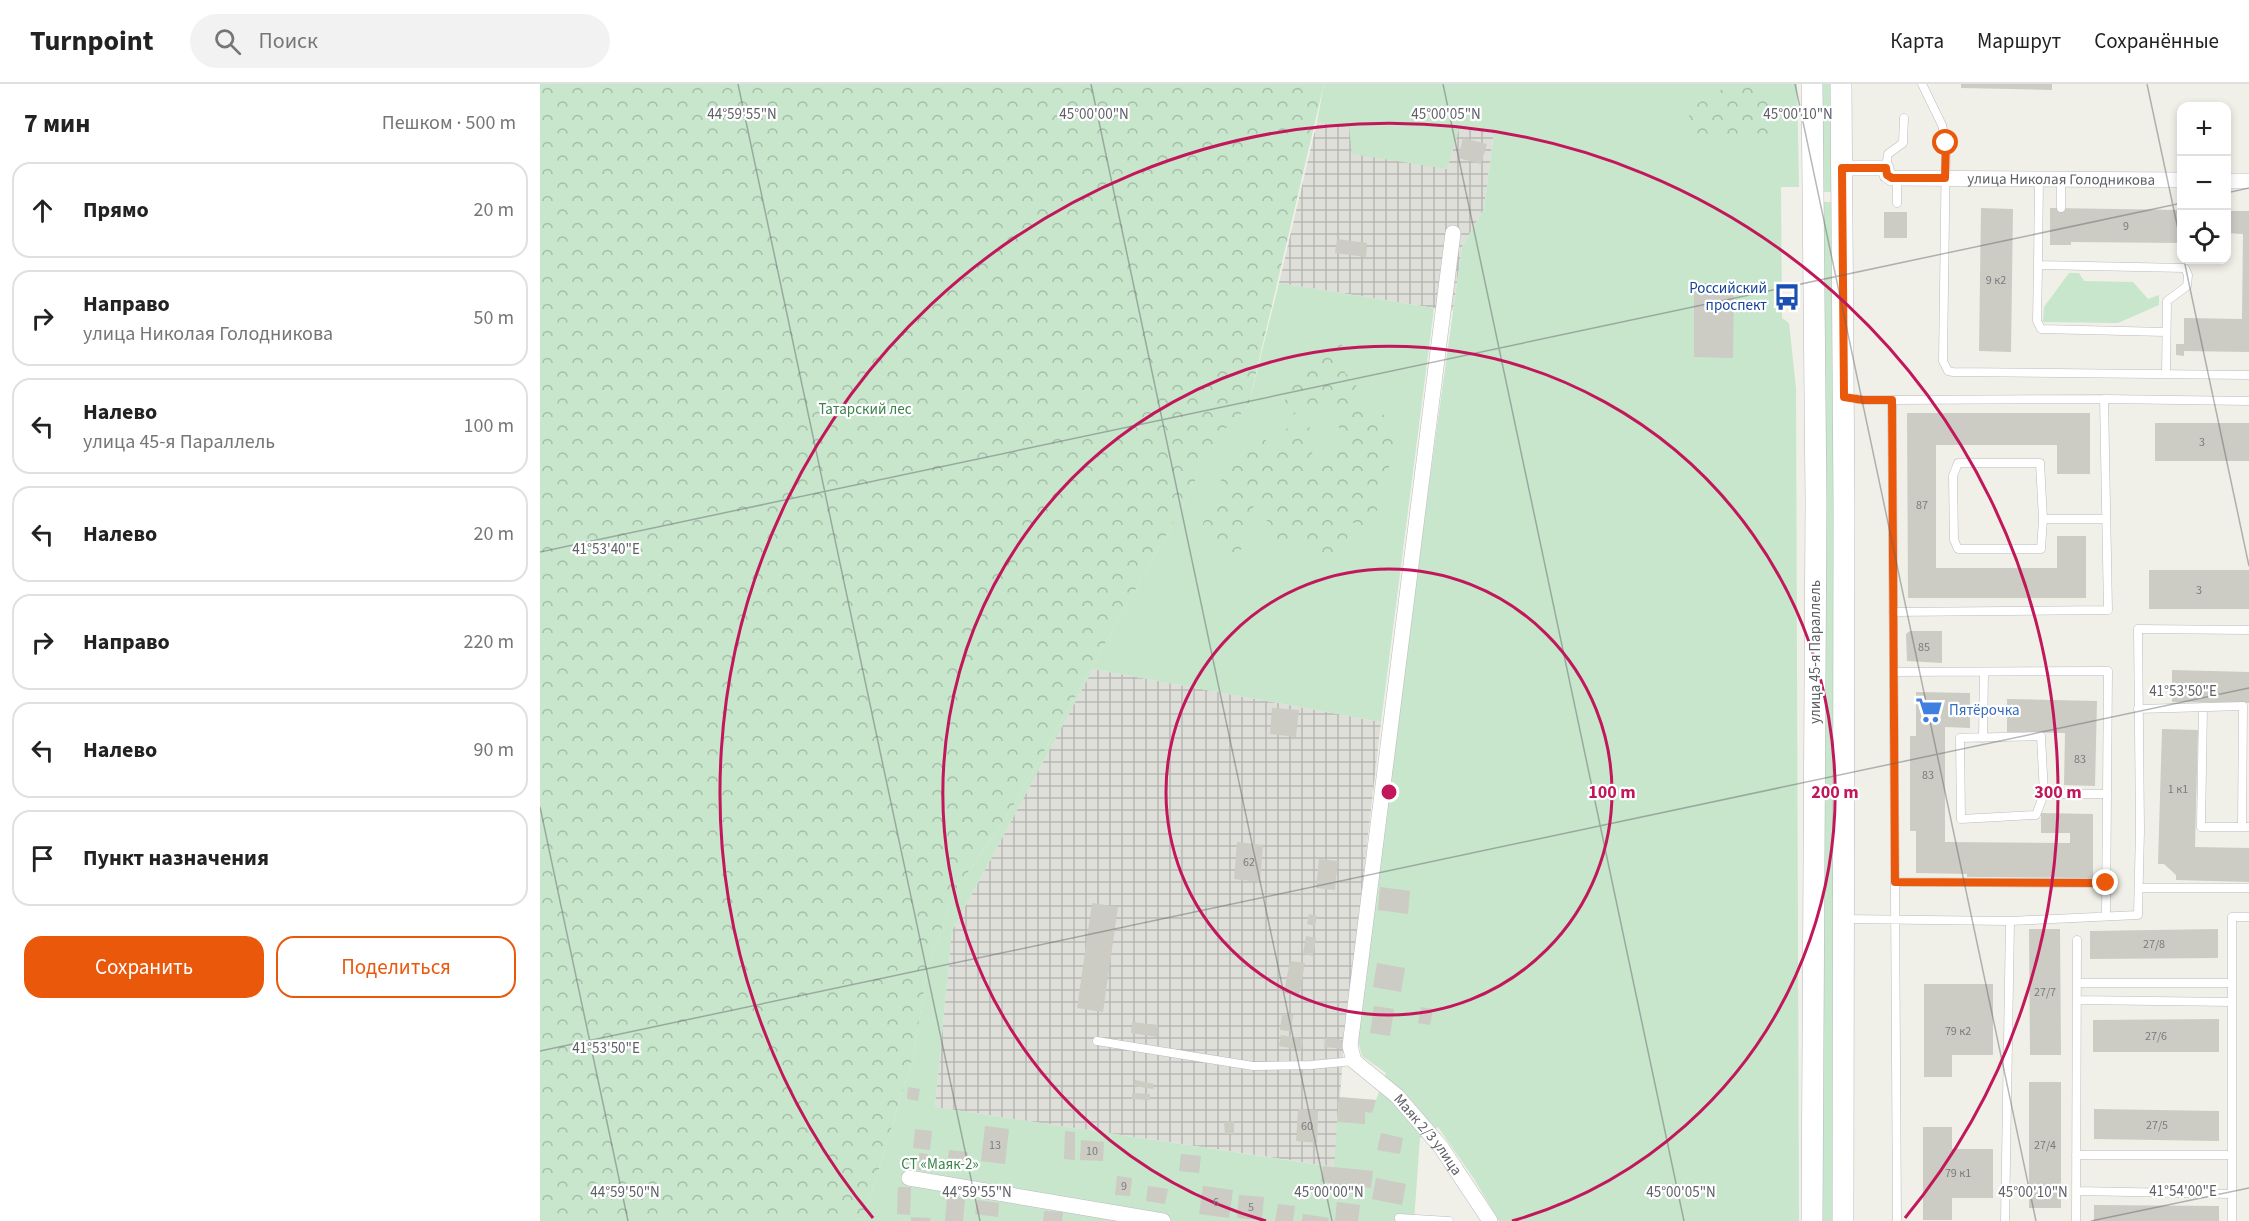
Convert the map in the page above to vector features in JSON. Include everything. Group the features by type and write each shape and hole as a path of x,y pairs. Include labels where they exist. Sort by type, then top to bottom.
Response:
{"main road":[{"name":"улица 45-я Параллель","path":"1812,84 1816,502 1812,1221"},
{"name":"улица 45-я Параллель","path":"1842,84 1843,1221"}],"street":[{"name":"улица Николая Голодникова","path":"1842,168 1945,178 2177,180"},
{"path":"2231,181 2249,181"},
{"path":"1354,1061 1350,1046 1453,233"},
{"name":"Маяк 2/3 улица","path":"1354,1061 1397,1096 1441,1147 1490,1221"},
{"path":"909,1178 1145,1220 1163,1221"}],"lane":[{"path":"1922,84 1945,133 1943,361 1948,371 2249,375"},
{"path":"1897,203 1888,154 1903,143 1904,118"},
{"path":"2039,179 2037,321 2041,328 2166,332"},
{"path":"2061,179 2061,208"},
{"path":"2038,265 2185,268 2188,275 2187,286 2167,301 2166,374"},
{"path":"1844,397 1863,400 2249,401"},
{"path":"1893,612 2108,610 2104,399"},
{"path":"1892,400 1897,1221"},
{"path":"1958,463 2040,463 2043,519 2041,549 1958,549 1954,540 1953,476 1958,463"},
{"path":"2043,519 2106,519"},
{"path":"1844,919 2010,921 2138,915 2140,888 2138,628 2249,630"},
{"path":"1894,672 2108,671 2106,916"},
{"path":"1983,738 1984,672"},
{"path":"2138,709 2203,707 2243,706 2246,827 2201,827 2203,707"},
{"path":"2041,736 2044,794 2036,815 1961,819 1960,738 2041,736"},
{"path":"2044,794 2107,794"},
{"path":"1895,882 2106,883"},
{"path":"2140,888 2249,888"},
{"path":"2232,1221 2232,917 2249,917"},
{"path":"2005,1221 2010,921"},
{"path":"2076,1221 2077,940"},
{"path":"2077,983 2231,983"},
{"path":"2077,1000 2232,1002"},
{"path":"1097,1041 1253,1066 1311,1065 1354,1061"},
{"path":"2076,1155 2232,1155"},
{"path":"2076,1191 2232,1194"},
{"path":"1400,1218 1449,1221"}],"shaded area":[{"path":"1317,122 1349,127 1447,169 1460,125 1494,131 1484,209 1462,247 1453,311 1279,283"},
{"path":"1093,669 1381,722 1343,1055 1335,1167 935,1107 952,931"}],"green space":[{"name":"Татарский лес","path":"540,84 1324,84 1248,407 1216,438 1180,511 1011,810 955,891 928,967 913,1057 863,1221 540,1221"},
{"name":"СТ «Маяк-2»","path":"1324,84 1797,84 1799,187 1781,187 1782,318 1789,323 1796,388 1799,1221 1499,1221 1474,1179 1438,1127 1420,1138 1414,1221 863,1221 913,1057 928,967 955,891 1011,810 1180,511 1216,437 1248,407 1279,283 1434,308 1381,722 1093,669 952,931 935,1107 1334,1167 1339,1097 1376,1100 1386,1073 1362,1056 1358,1041 1362,986 1462,247 1484,209 1494,132 1460,125 1447,169 1352,154 1349,127 1317,122"},
{"path":"1743,84 1764,84 1771,97 1773,111 1767,140 1749,142 1695,133 1688,124 1690,109 1717,91"},
{"path":"1821,84 1835,84 1835,192 1821,192"},
{"path":"1821,202 1835,202 1834,1221 1821,1221"},
{"path":"2069,273 2079,273 2084,281 2133,282 2148,299 2159,295 2159,305 2118,323 2043,322 2044,307"},
{"path":"1340,343 1347,350 1345,373 1356,382 1358,395 1364,405 1387,416 1402,446 1391,459 1380,504 1368,528 1348,521 1347,550 1330,562 1304,536 1295,546 1281,547 1258,504 1253,507 1240,553 1227,555 1209,531 1202,529 1205,515 1220,499 1221,480 1249,443 1264,439 1281,452 1291,449 1286,429 1297,422 1304,428 1313,427 1312,461 1335,458 1339,448 1339,409 1329,407 1314,415 1300,396 1295,414 1288,415 1284,406 1289,379 1300,377 1304,363 1321,364 1328,345"}],"building":[{"path":"1961,84 2052,84 2052,90 1961,88"},
{"path":"1463,138 1487,144 1481,164 1458,158"},
{"path":"1981,208 2013,209 2011,352 1979,351"},
{"path":"2050,208 2177,210 2177,243 2071,242 2071,245 2050,245"},
{"path":"2231,211 2249,211 2249,352 2184,351 2184,356 2176,355 2176,344 2184,344 2184,318 2242,319 2243,234 2231,233"},
{"path":"1884,212 1907,212 1907,238 1884,238"},
{"path":"1337,239 1367,243 1366,257 1335,253"},
{"path":"1694,283 1734,283 1733,358 1694,357"},
{"path":"1907,413 2090,413 2090,474 2057,474 2057,445 1936,445 1936,568 2057,568 2057,536 2086,536 2086,598 1908,598"},
{"path":"2155,423 2249,423 2249,461 2155,461"},
{"path":"2149,570 2249,570 2249,609 2149,609"},
{"path":"1910,631 1942,631 1942,663 1907,661 1906,634"},
{"path":"2172,670 2249,672 2249,703 2172,702"},
{"path":"1916,692 1970,693 1970,728 1945,727 1945,842 2070,843 2070,833 2041,833 2041,813 2093,814 2093,878 1967,877 1967,874 1916,873 1916,831 1910,831 1910,736 1916,736"},
{"path":"2007,699 2097,701 2095,786 2064,785 2065,733 2007,732"},
{"path":"1272,708 1299,710 1296,737 1270,734"},
{"path":"2162,729 2198,730 2195,847 2249,848 2249,882 2176,880 2176,875 2164,864 2158,864"},
{"path":"1237,842 1263,845 1260,882 1234,879"},
{"path":"1319,859 1338,861 1335,890 1316,888"},
{"path":"1380,887 1410,891 1408,914 1378,910"},
{"path":"1092,903 1118,907 1103,1012 1077,1008"},
{"path":"1309,914 1317,916 1315,926 1307,924"},
{"path":"2029,929 2060,929 2061,1055 2030,1055"},
{"path":"2218,929 2218,958 2090,959 2090,931"},
{"path":"1306,936 1316,938 1313,956 1303,954"},
{"path":"1290,961 1305,963 1299,996 1284,993"},
{"path":"1377,963 1405,968 1401,992 1373,987"},
{"path":"1924,984 1993,984 1993,1055 1952,1055 1952,1077 1924,1077"},
{"path":"1374,1006 1394,1009 1390,1036 1370,1033"},
{"path":"1421,1007 1433,1009 1430,1025 1418,1023"},
{"path":"1282,1014 1293,1015 1291,1031 1280,1030"},
{"path":"2219,1019 2219,1052 2093,1052 2093,1020"},
{"path":"1132,1022 1158,1025 1157,1037 1131,1033"},
{"path":"1281,1035 1303,1039 1301,1050 1279,1046"},
{"path":"1325,1038 1343,1040 1343,1049 1324,1047"},
{"path":"1135,1080 1154,1084 1153,1089 1134,1086"},
{"path":"2029,1082 2061,1082 2061,1208 2029,1208"},
{"path":"908,1087 920,1089 918,1101 907,1099"},
{"path":"1132,1093 1150,1094 1150,1100 1132,1099"},
{"path":"1339,1097 1376,1100 1372,1113 1365,1112 1365,1124 1338,1122"},
{"path":"1298,1109 1318,1110 1317,1143 1296,1141"},
{"path":"2094,1109 2219,1111 2219,1141 2094,1139"},
{"path":"1234,1121 1234,1134 1225,1134 1224,1122"},
{"path":"985,1126 1009,1129 1005,1164 981,1161"},
{"path":"1923,1127 1952,1127 1952,1149 1993,1149 1993,1198 1952,1198 1952,1220 1923,1220"},
{"path":"915,1129 932,1131 930,1150 913,1148"},
{"path":"1065,1131 1075,1132 1075,1160 1064,1159"},
{"path":"1381,1133 1403,1138 1400,1154 1377,1150"},
{"path":"1081,1140 1104,1142 1103,1161 1080,1160"},
{"path":"949,1150 968,1152 967,1168 947,1166"},
{"path":"919,1153 928,1154 927,1171 918,1170"},
{"path":"1181,1154 1201,1156 1199,1173 1179,1171"},
{"path":"1323,1166 1373,1171 1371,1188 1321,1182"},
{"path":"1117,1176 1132,1178 1130,1196 1115,1195"},
{"path":"1376,1178 1406,1184 1402,1205 1372,1199"},
{"path":"1148,1186 1168,1189 1165,1204 1146,1201"},
{"path":"1203,1186 1233,1190 1229,1218 1199,1214"},
{"path":"898,1187 911,1187 910,1215 897,1214"},
{"path":"1239,1195 1264,1197 1262,1220 1237,1218"},
{"path":"947,1196 965,1198 963,1221 945,1221"},
{"path":"977,1200 999,1203 998,1217 975,1214"},
{"path":"1337,1202 1360,1205 1358,1221 1335,1221"},
{"path":"1278,1204 1295,1206 1293,1221 1275,1221"},
{"path":"2094,1205 2219,1206 2219,1221 2094,1221"},
{"path":"1044,1211 1063,1212 1062,1221 1043,1221"},
{"path":"1303,1214 1329,1218 1328,1221 1302,1221"},
{"path":"911,1217 931,1218 930,1221 911,1221"}],"place":[{"name":"Российский проспект","path":"1787,297"},
{"name":"Пятёрочка","path":"1929,710"}],"route":[{"path":"1946,143 1945,178 1892,178 1887,175 1886,168 1842,168 1844,397 1863,400 1892,400 1895,882 2106,883"}]}
